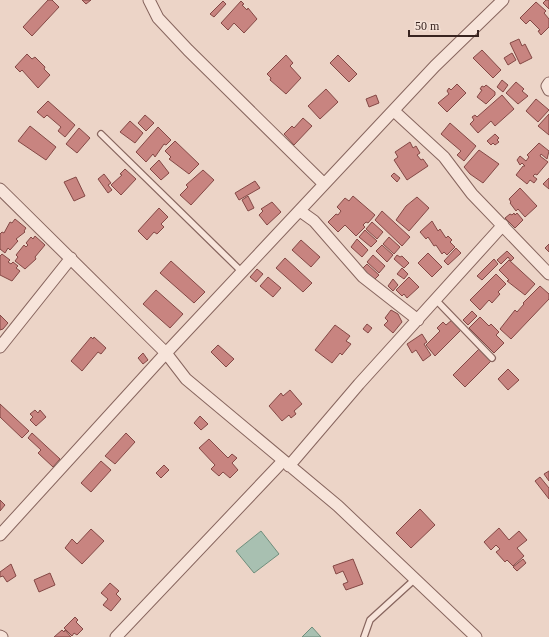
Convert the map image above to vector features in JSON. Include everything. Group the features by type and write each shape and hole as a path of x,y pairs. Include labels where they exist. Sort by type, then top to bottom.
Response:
{"street":[{"path":"149,0 158,18 188,50 324,184"},
{"path":"0,535 166,353 394,111 434,66 503,0"},
{"path":"549,83 547,86 549,90"},
{"path":"394,111 444,157 460,180 549,274"},
{"path":"0,189 72,258 166,353 186,378 338,506 476,637"},
{"path":"300,211 314,221 363,277 418,320"},
{"path":"116,637 286,463 503,225"},
{"path":"0,347 72,258"}],"lane":[{"path":"101,134 242,272"},
{"path":"436,300 492,358"},
{"path":"364,637 370,620 415,580"}],"shaded area":[{"path":"261,531 279,554 254,573 236,551"},
{"path":"312,627 321,637 302,637"}],"building":[{"path":"48,0 52,0 59,7 32,36 23,27"},
{"path":"82,0 91,0 86,4"},
{"path":"546,0 549,0 549,9 543,3"},
{"path":"223,1 226,4 214,17 210,14"},
{"path":"241,1 244,4 242,5 247,10 248,8 257,19 244,33 234,23 228,30 221,23"},
{"path":"536,2 546,11 544,13 549,19 549,27 541,35 538,31 540,30 530,20 526,24 520,18"},
{"path":"519,39 522,46 525,44 532,58 520,64 510,43"},
{"path":"482,50 501,70 493,78 473,58"},
{"path":"512,53 516,60 508,65 504,58"},
{"path":"27,54 32,59 35,57 45,67 44,69 50,75 38,88 22,70 20,72 15,67"},
{"path":"286,55 293,63 290,66 301,78 286,94 270,80 271,78 267,74"},
{"path":"338,55 357,74 349,82 330,63"},
{"path":"502,80 508,85 503,92 497,87"},
{"path":"516,82 524,89 522,91 528,96 518,104 506,93"},
{"path":"457,84 466,93 447,112 438,103 449,94 447,91 449,88 451,90"},
{"path":"486,85 495,92 495,95 486,104 477,97 482,90 480,89 482,86 484,87"},
{"path":"326,89 338,102 320,119 308,106"},
{"path":"376,95 379,103 369,107 366,99"},
{"path":"502,95 514,109 495,126 491,121 478,133 470,124 474,120 472,117 475,115 477,117"},
{"path":"536,99 549,110 538,122 526,111"},
{"path":"48,101 75,125 65,137 58,131 61,127 47,115 44,118 37,112"},
{"path":"549,114 549,135 538,126"},
{"path":"145,115 154,123 146,131 138,123"},
{"path":"303,118 312,126 294,145 284,134 292,126 294,128"},
{"path":"130,121 143,133 135,143 120,132"},
{"path":"450,123 476,146 464,161 457,155 461,151 441,134"},
{"path":"30,126 56,147 46,160 18,141"},
{"path":"158,127 171,140 166,145 164,144 155,157 153,154 146,162 136,152"},
{"path":"79,128 90,138 77,153 66,144"},
{"path":"495,134 499,138 497,140 499,142 495,145 493,143 491,145 487,141"},
{"path":"175,141 199,164 189,174 169,159 171,157 165,151"},
{"path":"410,142 413,148 416,146 420,153 417,155 421,160 423,159 428,166 407,180 394,160 398,157 395,152"},
{"path":"539,143 549,151 547,159 541,154 540,156 548,162 537,175 535,174 533,176 537,179 534,183 530,180 527,184 516,175 523,166 525,166 522,163 520,165 517,160 520,156 526,161 529,157 527,155"},
{"path":"479,150 499,164 483,183 470,174 464,167"},
{"path":"159,160 169,173 161,180 150,169"},
{"path":"125,169 136,179 121,195 111,185 122,175 120,174"},
{"path":"203,170 214,180 191,205 180,195 188,187 186,185"},
{"path":"394,173 400,178 397,182 391,176"},
{"path":"104,174 111,183 108,185 112,190 108,193 98,179"},
{"path":"76,177 85,196 74,201 64,182"},
{"path":"549,178 549,189 543,184"},
{"path":"255,181 260,188 239,200 235,193"},
{"path":"520,188 537,206 525,217 518,209 516,211 509,199"},
{"path":"248,196 254,208 248,211 242,200"},
{"path":"353,196 375,215 368,223 366,222 363,225 365,227 356,236 345,225 338,232 328,222 341,211 337,207 345,198 349,201"},
{"path":"417,197 429,208 409,231 396,220 406,206"},
{"path":"272,202 281,212 267,225 259,215 263,211 261,209"},
{"path":"159,208 168,217 161,224 164,227 157,234 154,232 147,240 138,231"},
{"path":"382,211 410,237 402,246 375,220"},
{"path":"514,213 515,215 517,213 523,220 515,228 505,218"},
{"path":"15,219 26,228 24,231 25,232 16,239 18,241 10,250 8,248 5,253 0,249 0,234 2,232 4,233 10,222 12,223"},
{"path":"432,221 438,231 440,229 446,238 448,236 452,240 450,242 455,247 447,255 444,252 442,254 428,237 426,239 420,232"},
{"path":"372,222 383,232 377,239 366,229"},
{"path":"365,230 377,241 371,247 359,237"},
{"path":"35,236 45,245 35,257 36,259 25,269 15,261 18,257 16,255 24,245 26,247 28,245 26,243 31,237 33,239"},
{"path":"389,237 400,247 394,254 383,244"},
{"path":"357,239 368,250 362,257 351,247"},
{"path":"301,240 320,257 311,267 292,250"},
{"path":"549,244 549,252 545,248"},
{"path":"382,245 393,255 387,262 376,251"},
{"path":"456,248 461,253 448,265 444,261"},
{"path":"507,251 514,258 511,261 508,257 501,264 497,260"},
{"path":"428,253 442,267 432,277 418,263"},
{"path":"2,254 10,260 8,262 11,264 13,262 18,266 16,268 20,271 12,281 0,275 0,256"},
{"path":"373,255 385,266 379,273 367,262"},
{"path":"397,255 400,257 402,256 409,263 404,268 394,259"},
{"path":"285,258 312,283 303,292 276,268"},
{"path":"494,259 498,264 482,280 477,276"},
{"path":"509,260 535,284 525,295 507,281 509,280 499,270"},
{"path":"171,261 205,292 194,303 160,273"},
{"path":"367,264 379,275 374,280 362,269"},
{"path":"402,268 408,274 404,279 397,274"},
{"path":"257,269 263,274 256,282 250,277"},
{"path":"496,274 506,284 498,292 500,294 492,303 489,300 480,310 470,300"},
{"path":"268,277 281,288 273,297 260,286"},
{"path":"409,277 419,287 407,298 404,294 402,296 396,290"},
{"path":"393,279 398,285 393,291 388,286"},
{"path":"540,286 549,294 549,299 511,339 500,329 515,310 517,312 524,304 523,303"},
{"path":"156,290 183,314 170,328 143,304"},
{"path":"391,310 398,314 402,322 393,333 384,325 388,321 385,318"},
{"path":"472,311 477,316 468,325 463,320"},
{"path":"0,315 8,323 3,329 0,330"},
{"path":"480,317 489,326 491,324 499,332 496,335 504,343 494,353 469,328"},
{"path":"452,320 461,330 435,356 426,345 440,331 437,328 443,322 446,325"},
{"path":"367,324 372,328 368,333 363,329"},
{"path":"335,325 350,336 346,341 351,344 342,355 340,353 332,363 315,350"},
{"path":"422,334 427,342 424,344 431,355 423,361 416,350 412,353 407,344"},
{"path":"91,337 93,339 94,337 106,348 101,354 98,352 82,371 71,361"},
{"path":"218,345 234,359 226,367 211,352"},
{"path":"479,349 491,361 465,387 453,375"},
{"path":"143,353 148,360 143,364 138,358"},
{"path":"508,369 519,380 508,390 498,379"},
{"path":"290,390 302,404 294,411 296,414 291,418 289,415 282,421 269,406 281,393 283,396"},
{"path":"0,404 29,431 22,438 0,417"},
{"path":"35,410 38,413 40,410 46,417 36,426 30,420 33,417 30,414"},
{"path":"200,416 208,424 201,430 194,423"},
{"path":"32,433 60,459 53,467 38,453 41,450 28,438"},
{"path":"126,433 135,442 115,464 105,456"},
{"path":"209,439 228,458 232,454 237,458 232,463 238,470 230,478 223,472 219,476 211,469 215,465 199,448"},
{"path":"101,461 111,470 91,492 81,483"},
{"path":"164,465 169,470 161,478 156,473"},
{"path":"549,471 549,481 544,474"},
{"path":"540,477 549,488 549,499 535,481"},
{"path":"0,500 5,505 0,511"},
{"path":"420,509 435,525 411,548 396,533"},
{"path":"499,528 509,540 519,531 527,540 517,548 524,556 513,566 507,560 505,562 496,552 500,549 496,545 491,550 484,542"},
{"path":"91,529 104,541 82,564 65,548 72,539 77,544"},
{"path":"353,559 363,584 346,590 343,584 348,582 343,571 336,574 333,566"},
{"path":"523,559 526,563 517,571 513,567"},
{"path":"11,564 16,576 7,582 3,576 0,577 0,572"},
{"path":"50,573 55,585 39,592 34,580"},
{"path":"110,583 119,591 116,594 121,599 111,611 103,605 108,599 101,593"},
{"path":"75,617 78,620 76,622 83,629 77,635 74,633 72,636 64,628"},
{"path":"62,630 64,632 65,630 71,637 54,637"}]}
